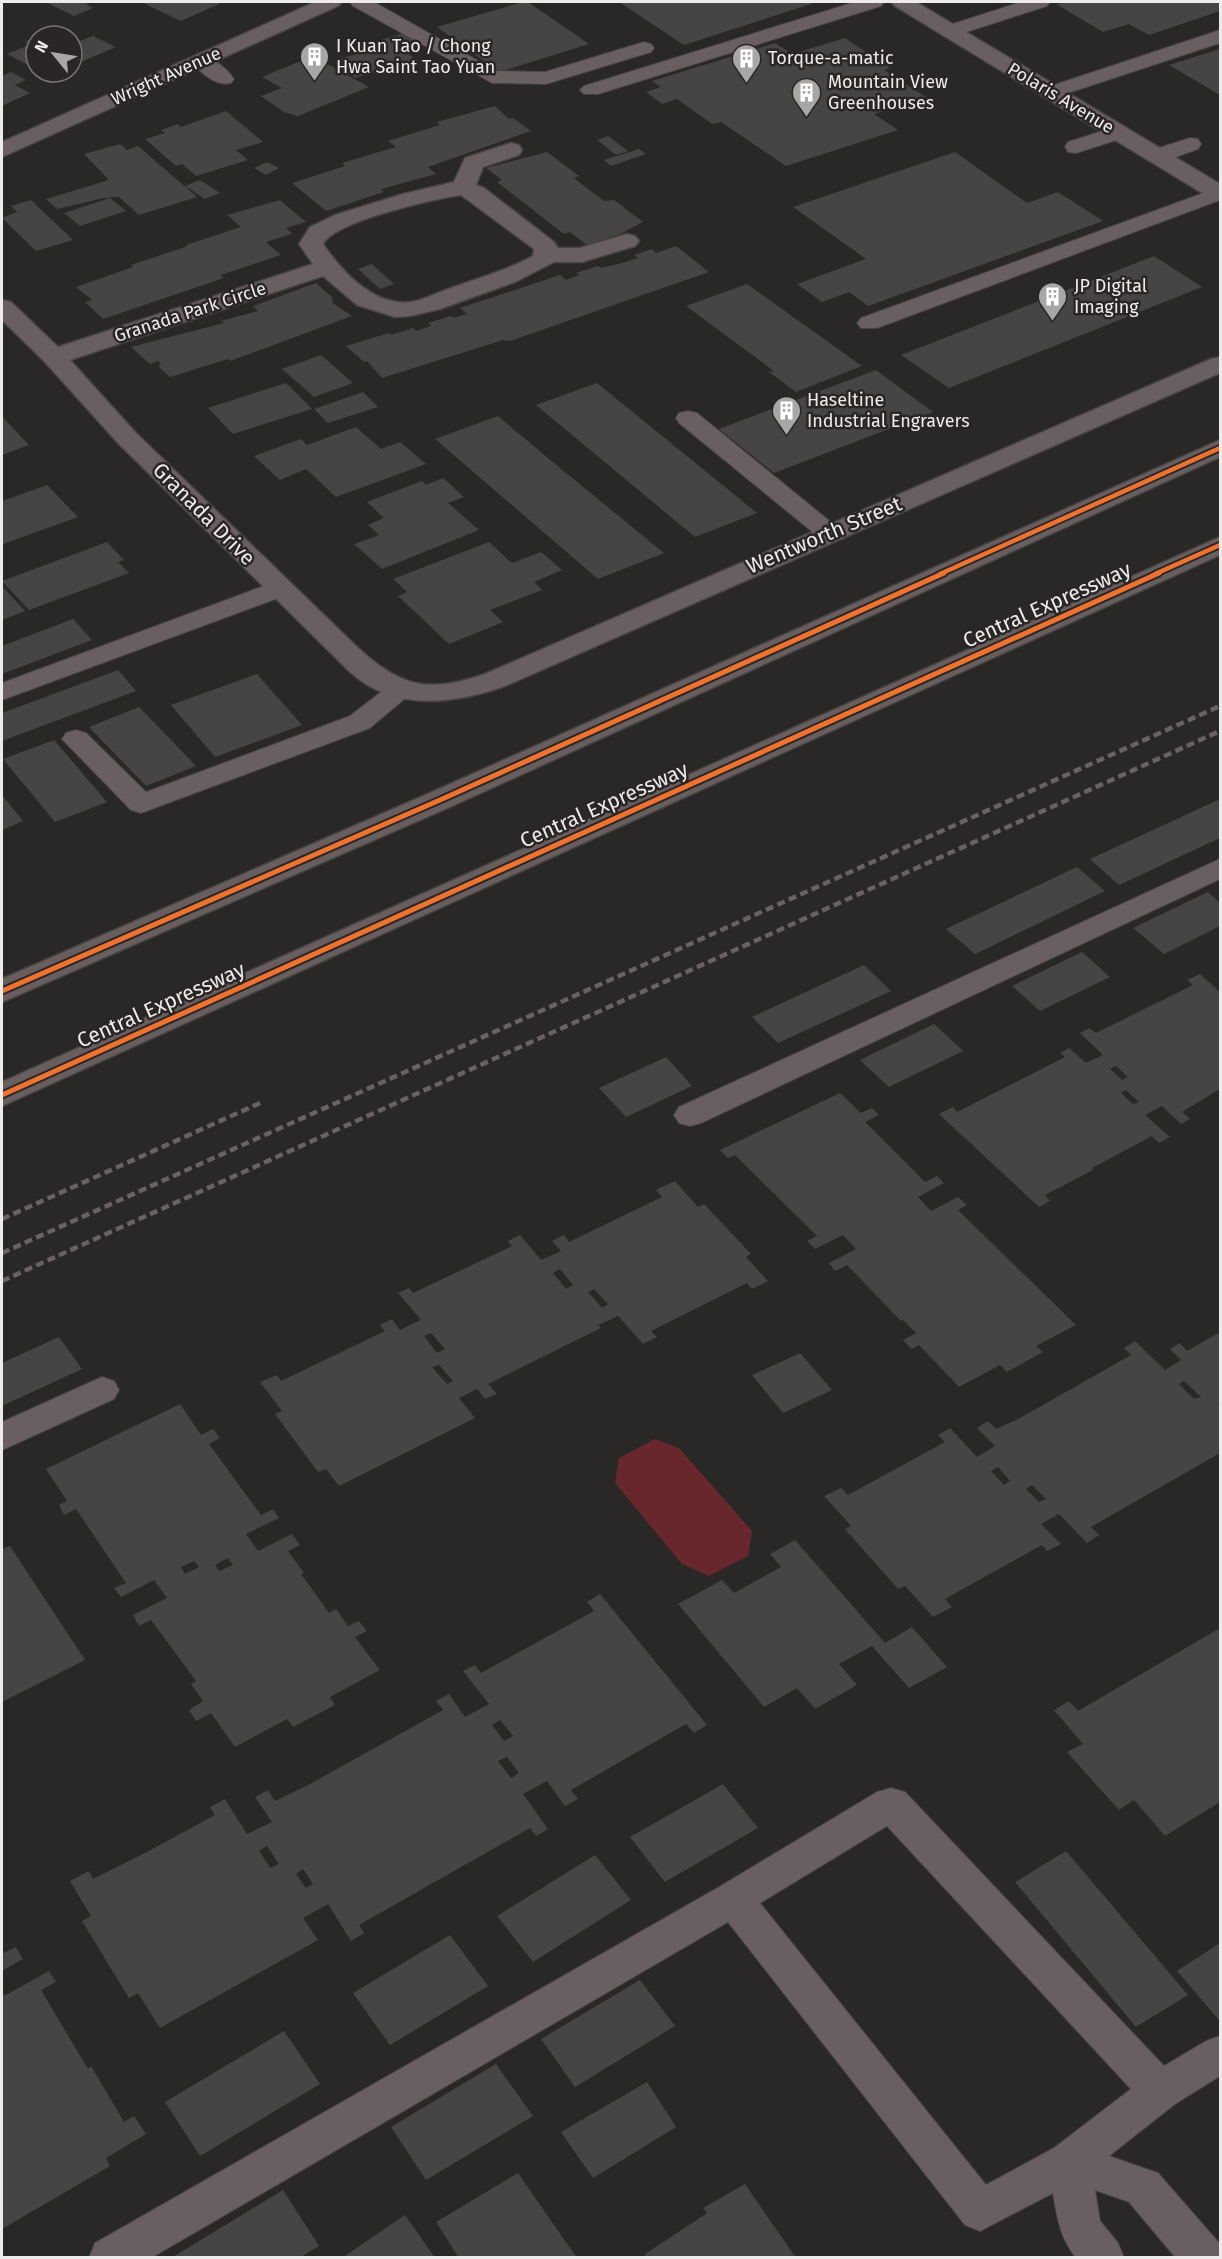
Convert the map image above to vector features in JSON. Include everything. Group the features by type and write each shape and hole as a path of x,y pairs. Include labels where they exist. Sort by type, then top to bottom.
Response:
{"highway":[{"path":"2,991 451,795 1221,448"},
{"name":"Central Expressway","path":"2,1095 1221,545"}],"street":[{"name":"Wright Avenue","path":"2,150 331,2"},
{"name":"Polaris Avenue","path":"902,2 1220,194"},
{"path":"464,188 473,163 511,150"},
{"path":"464,188 476,193 546,247 544,259 526,270 411,309 386,309 366,300 326,267 311,244 318,231 363,214 434,192 464,188"},
{"path":"546,255 582,255 627,241"},
{"name":"Granada Park Circle","path":"54,357 326,267"},
{"name":"Granada Drive","path":"2,307 54,357 128,438 375,678 413,692"},
{"name":"Wentworth Street","path":"413,692 462,692 495,680 1221,364"}],"lane":[{"path":"360,2 492,77 546,78 644,48"},
{"path":"591,90 873,2"},
{"path":"950,31 1040,2"},
{"path":"1052,92 1221,36"},
{"path":"201,60 224,79"},
{"path":"1076,147 1118,132"},
{"path":"1157,156 1190,144"},
{"path":"869,323 1220,194"},
{"path":"688,418 829,533"},
{"path":"2,692 280,588"},
{"path":"76,739 141,804 360,722 413,692"},
{"path":"690,1115 1221,868"},
{"path":"2,1437 102,1390"},
{"path":"110,2258 733,1899 891,1804 1160,2091"},
{"path":"733,1899 980,2211 1070,2162 1160,2091 1221,2054"},
{"path":"1070,2162 1080,2229 1103,2258"},
{"path":"1070,2162 1143,2187 1204,2258"}],"shaded area":[{"path":"655,1439 679,1448 752,1531 748,1556 709,1576 682,1564 615,1483 619,1458"}],"building":[{"path":"45,2 92,2 86,4 93,8 74,16"},
{"path":"141,2 218,2 221,3 181,21"},
{"path":"528,2 589,44 499,72 437,27"},
{"path":"619,2 817,2 684,45"},
{"path":"1065,2 1220,2 1220,11 1149,35 1129,24 1103,32 1056,4"},
{"path":"405,33 417,42 400,47 416,60 355,78 334,60 361,53 354,47"},
{"path":"93,36 116,47 84,61 84,39"},
{"path":"845,38 890,68 884,70 926,97 874,114 898,130 786,166 721,122 712,124 677,99 662,104 646,92 661,87 652,81 775,43 792,54"},
{"path":"24,47 24,63 7,54"},
{"path":"1220,49 1220,95 1169,65"},
{"name":"I Kuan Tao / Chong Hwa Saint Tao Yuan","path":"313,56 369,87 298,116 284,112 261,96 282,88 262,77"},
{"path":"11,72 24,79 15,85 30,93 2,106 2,76"},
{"path":"495,106 509,119 513,118 531,131 428,167 436,174 381,189 384,192 326,211 292,183 345,166 342,163 396,147 388,141 440,125 437,122"},
{"path":"226,111 263,142 236,150 248,160 196,176 182,164 176,166 145,139 165,133 161,130 178,124 181,127"},
{"path":"608,136 628,151 616,155 597,140"},
{"path":"120,144 127,150 138,146 197,197 139,215 119,197 104,198 57,209 46,199 109,180 84,154"},
{"path":"639,149 646,154 611,166 604,160"},
{"path":"547,152 579,176 574,178 604,201 614,200 643,222 620,234 587,245 570,232 564,234 497,182 502,180 486,168"},
{"path":"955,152 1027,203 1058,192 1103,221 868,306 849,292 822,302 797,284 866,259 793,207"},
{"path":"267,162 279,168 266,175 254,168"},
{"path":"200,180 220,193 205,199 185,186"},
{"path":"110,198 126,211 80,226 64,213"},
{"path":"31,200 73,240 36,251 2,218 17,212 11,206"},
{"path":"280,200 306,222 286,228 292,234 266,242 281,255 221,275 224,278 103,319 85,302 92,300 76,287 188,246 186,245 241,227 227,215"},
{"path":"676,246 709,272 510,341 503,340 382,378 367,361 364,362 346,346 389,333 391,335 413,328 416,331 431,326 428,323 467,314 460,308 560,275 566,280 579,275 576,273 598,266 601,268 638,258 634,255 652,249 656,253"},
{"name":"JP Digital Imaging","path":"1154,256 1202,287 949,388 901,355"},
{"path":"372,264 394,284 380,289 358,269"},
{"path":"316,283 333,298 331,299 334,302 331,302 352,316 230,361 228,359 170,377 158,366 161,365 158,361 150,364 131,347 224,323 221,321 258,311 253,306"},
{"path":"747,284 862,366 796,392 769,372 774,371 686,306"},
{"path":"321,355 353,383 314,397 282,369"},
{"path":"876,370 933,412 774,473 719,429"},
{"path":"286,383 312,409 233,434 208,408"},
{"path":"597,383 757,513 695,537 536,405"},
{"path":"363,392 378,407 328,423 314,409"},
{"path":"2,416 8,423 29,445 2,455"},
{"path":"498,416 664,553 598,579 435,439"},
{"path":"356,427 381,449 400,442 426,464 336,497 306,469 280,480 254,456 301,439 307,445"},
{"path":"443,478 464,497 448,503 479,530 382,569 354,544 379,535 368,525 384,518 367,502 422,481 426,485"},
{"path":"47,485 78,517 3,544 2,501"},
{"path":"107,542 124,560 118,562 129,573 29,610 2,581"},
{"path":"489,542 512,563 541,552 562,570 534,582 542,590 490,610 503,622 449,644 398,596 407,592 393,579"},
{"path":"2,586 25,611 2,620"},
{"path":"73,619 92,640 2,674 2,646"},
{"path":"118,670 136,691 2,741 2,713"},
{"path":"257,674 302,725 215,757 171,705"},
{"path":"139,707 196,766 146,786 89,727"},
{"path":"54,740 107,802 55,822 3,759"},
{"path":"2,795 23,821 2,830"},
{"path":"1220,799 1220,838 1119,885 1090,859"},
{"path":"1077,867 1105,891 975,954 946,929"},
{"path":"1208,892 1220,903 1220,926 1164,954 1133,928"},
{"path":"1082,952 1110,977 1040,1011 1012,986"},
{"path":"864,965 891,991 778,1043 752,1017"},
{"path":"1200,974 1220,992 1220,1089 1182,1112 1190,1119 1181,1124 1162,1106 1145,1115 1170,1137 1159,1143 1152,1136 1092,1168 1093,1170 1045,1195 1050,1201 1039,1207 939,1114 953,1107 957,1112 1065,1057 1060,1053 1069,1048 1086,1063 1103,1055 1080,1033 1089,1028 1096,1033 1193,985 1187,980","holes":["1116,1066 1128,1077 1122,1080 1110,1069","1126,1090 1139,1102 1133,1104 1121,1093"]},
{"path":"934,1024 963,1051 889,1087 860,1060"},
{"path":"666,1057 692,1086 626,1117 599,1088"},
{"path":"840,1093 861,1113 872,1108 879,1115 865,1122 925,1182 937,1176 944,1183 918,1197 931,1211 958,1197 967,1205 958,1210 1076,1325 1036,1346 1043,1352 1007,1372 1000,1365 959,1387 919,1345 911,1349 903,1340 916,1333 903,1320 901,1321 847,1265 835,1271 829,1263 856,1249 843,1235 815,1249 807,1241 817,1236 735,1155 728,1158 720,1150"},
{"path":"675,1181 698,1207 704,1204 751,1254 746,1257 768,1281 752,1289 747,1283 651,1331 657,1337 643,1344 618,1316 598,1325 601,1328 488,1384 497,1394 485,1399 477,1389 459,1398 475,1418 339,1486 326,1469 318,1472 275,1414 282,1411 260,1382 277,1375 281,1381 385,1331 380,1325 392,1319 400,1330 421,1320 398,1293 409,1288 413,1293 512,1246 508,1241 520,1235 541,1260 561,1251 552,1241 564,1235 569,1242 662,1197 656,1190","holes":["560,1269 573,1285 566,1289 553,1273","594,1289 608,1304 602,1308 588,1292","431,1333 445,1349 437,1353 424,1336","439,1365 453,1381 447,1384 432,1367"]},
{"path":"1220,1332 1220,1403 1218,1405 1220,1407 1220,1453 1091,1527 1099,1535 1087,1543 1059,1514 1041,1524 1061,1544 1047,1551 1042,1545 945,1599 952,1607 933,1617 905,1586 898,1589 845,1529 851,1526 824,1496 841,1488 848,1495 945,1442 938,1435 950,1428 977,1457 995,1446 977,1428 988,1421 996,1429 1020,1418 1131,1355 1124,1348 1135,1341 1165,1370 1181,1360 1170,1349 1180,1343 1187,1351","holes":["1184,1381 1201,1397 1194,1399 1179,1384","998,1467 1010,1481 1004,1485 991,1471","1032,1485 1046,1499 1039,1502 1026,1489"]},
{"path":"59,1337 82,1369 2,1406 2,1363"},
{"path":"800,1353 832,1390 783,1413 752,1375"},
{"path":"180,1404 201,1435 213,1429 220,1438 209,1444 261,1515 273,1509 279,1518 246,1534 258,1551 292,1534 300,1545 288,1551 304,1573 301,1574 329,1613 336,1609 348,1626 359,1621 367,1631 355,1637 380,1670 330,1697 335,1705 293,1727 287,1719 235,1747 211,1713 196,1721 189,1710 203,1701 191,1684 196,1681 151,1620 139,1626 133,1615 167,1598 154,1580 121,1597 114,1588 126,1583 76,1509 64,1515 59,1505 67,1501 46,1469","holes":["228,1558 233,1565 219,1571 215,1565","194,1561 199,1567 185,1574 181,1567"]},
{"path":"795,1540 885,1643 912,1627 947,1667 909,1688 872,1646 839,1664 857,1685 815,1709 797,1688 764,1707 678,1604 722,1580 734,1593 781,1567 770,1554"},
{"path":"10,1546 85,1660 2,1702 2,1549"},
{"path":"600,1594 707,1725 694,1733 686,1724 571,1790 578,1799 565,1806 547,1781 523,1794 548,1829 536,1836 530,1828 359,1925 364,1933 351,1941 328,1904 303,1918 318,1940 160,2028 138,1993 129,1998 82,1921 91,1916 70,1881 89,1871 93,1879 145,1853 215,1815 210,1807 225,1799 247,1834 272,1822 255,1797 268,1790 275,1801 310,1784 443,1710 436,1701 449,1694 465,1717 489,1704 463,1671 475,1665 481,1673 594,1611 587,1602","holes":["500,1720 513,1736 504,1741 492,1725","507,1757 519,1773 511,1778 498,1761","267,1846 279,1864 270,1868 259,1851","303,1869 313,1884 306,1888 296,1874"]},
{"path":"1220,1628 1220,1802 1165,1836 1134,1800 1119,1810 1067,1752 1083,1744 1054,1710 1069,1701 1078,1711"},
{"path":"723,1784 758,1828 665,1882 630,1837"},
{"path":"1066,1851 1188,1995 1136,2027 1015,1882"},
{"path":"595,1855 631,1900 533,1962 497,1916"},
{"path":"450,1935 488,1986 390,2045 353,1993"},
{"path":"1220,1943 1220,2019 1219,2020 1177,1971"},
{"path":"16,1947 23,1959 2,1971 2,1948 4,1953"},
{"path":"49,1971 56,1982 41,1990 88,2069 91,2066 124,2122 134,2116 146,2134 106,2158 110,2166 2,2229 2,1991 4,1996"},
{"path":"640,1980 675,2026 575,2087 541,2039"},
{"path":"284,2031 320,2084 200,2156 165,2102"},
{"path":"496,2064 533,2116 426,2180 391,2127"},
{"path":"647,2082 676,2127 593,2178 561,2132"},
{"path":"518,2173 577,2258 459,2258 436,2222"},
{"path":"745,2184 796,2258 647,2258 645,2254 707,2213 703,2208"},
{"path":"283,2190 319,2246 299,2258 171,2258"},
{"path":"405,2215 435,2258 342,2258"}],"railway":[{"path":"2,1253 1220,706"},
{"path":"2,1281 1220,731"},
{"path":"2,1219 260,1103"}],"cycle path":[{"path":"2,991 440,800 1220,448"},
{"path":"2,1095 1220,545"}],"place":[{"name":"I Kuan Tao / Chong Hwa Saint Tao Yuan","path":"315,82"},
{"name":"Torque-a-matic","path":"747,84"},
{"name":"Mountain View Greenhouses","path":"807,118"},
{"name":"JP Digital Imaging","path":"1053,322"},
{"name":"Haseltine Industrial Engravers","path":"786,436"}]}
